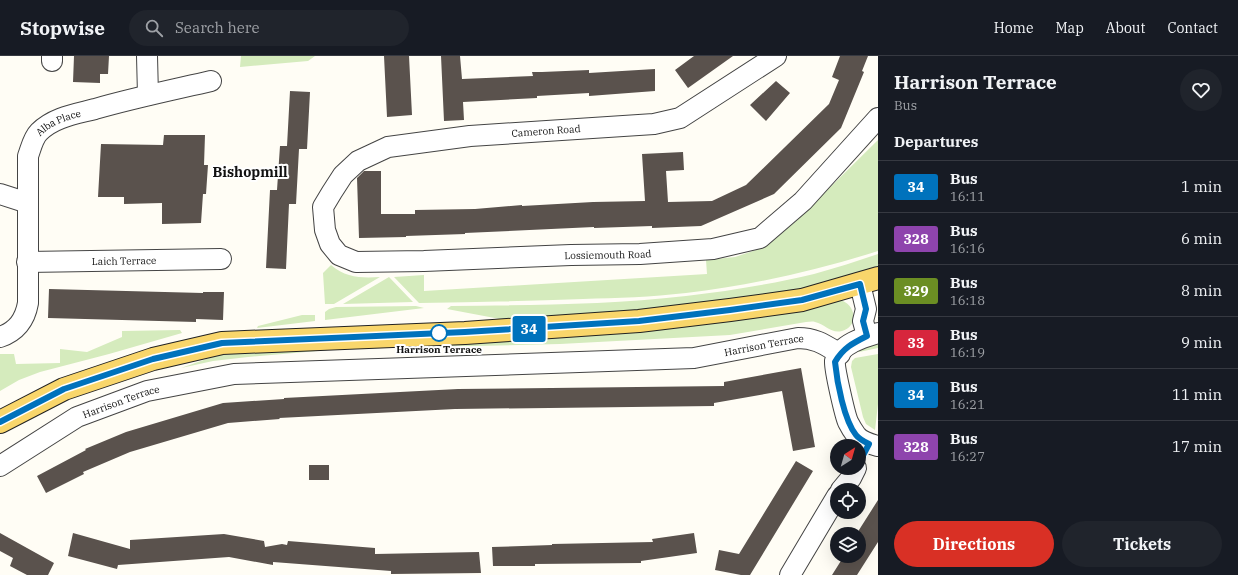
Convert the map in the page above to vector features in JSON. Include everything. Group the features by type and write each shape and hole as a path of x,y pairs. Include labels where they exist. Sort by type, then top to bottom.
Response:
{"main road":[{"path":"0,422 64,389 153,359 222,343 472,332 639,321 802,300 869,281"}],"street":[{"path":"147,56 148,95"},
{"name":"Cameron Road","path":"323,207 342,176 358,162 388,147 470,136 654,124 680,118 776,56"},
{"name":"Alba Place","path":"8,333 22,322 26,314 28,303 28,156 33,142 39,132 62,117 211,81"},
{"name":"Lossiemouth Road","path":"323,207 325,230 330,244 339,256 356,262 640,254 713,249 760,238 804,201 870,129 878,118"},
{"path":"0,194 28,203"},
{"name":"Laich Terrace","path":"27,262 221,260"},
{"path":"860,439 848,422 836,373 835,362 840,354 853,343 874,333 863,321 869,281"},
{"name":"Harrison Terrace","path":"0,466 77,417 147,391 234,374 694,358 798,338 809,338 819,341 840,354"},
{"path":"790,575 830,507"}],"green space":[{"path":"241,56 315,56 308,61 240,67"},
{"path":"878,140 878,251 855,258 807,271 735,286 673,294 622,298 419,303 394,277 424,275 424,291 707,274 706,260 735,257 756,250 776,238 795,222"},
{"path":"878,254 878,266 818,286 741,303 535,319 500,319 447,309 451,306 568,304 657,299 702,294 798,278"},
{"path":"331,265 348,275 380,277 334,304 325,304 323,273"},
{"path":"389,277 413,302 343,304"},
{"path":"838,299 849,305 854,315 851,325 838,332 819,323 806,322 730,335 560,344 340,349 213,361 181,368 229,351"},
{"path":"416,306 424,308 325,320 325,312 336,307"},
{"path":"302,315 315,315 315,321 257,328 258,326"},
{"path":"180,330 182,333 40,372 19,380 0,391 0,354 14,354 16,364 60,363 60,349 87,352 122,337 122,331"},
{"path":"878,344 878,348 859,352 856,351 861,348"},
{"path":"878,354 878,404 875,430 866,424 863,417 851,367 852,361 855,358"}],"building":[{"path":"74,56 109,56 108,74 100,74 100,83 73,82"},
{"path":"384,56 409,56 412,115 387,117"},
{"path":"441,56 460,56 462,79 533,76 532,72 589,70 589,73 655,69 655,91 589,96 589,93 537,96 537,98 463,102 464,120 444,121"},
{"path":"694,56 733,56 688,88 675,70"},
{"path":"840,56 868,56 862,71 864,72 841,128 774,194 701,226 652,228 652,226 594,227 359,238 357,178 364,171 381,171 381,214 415,214 415,210 475,209 522,205 645,201 642,154 683,152 684,170 666,171 668,202 712,201 746,185 829,104 839,80 832,77"},
{"path":"776,81 790,93 766,121 750,105"},
{"path":"290,91 310,92 307,149 299,149 296,204 289,204 286,269 266,268 270,190 277,190 280,146 287,146"},
{"path":"164,135 205,135 204,165 208,165 206,194 203,194 201,223 162,224 162,203 124,204 124,197 98,197 101,144 163,145"},
{"path":"49,289 203,293 224,292 223,320 196,319 196,322 48,318"},
{"path":"801,368 815,447 793,451 782,391 714,403 714,406 455,409 279,418 280,419 228,423 130,452 83,472 84,474 46,493 37,476 86,450 85,449 126,432 223,403 284,398 458,389 724,386 724,382"},
{"path":"796,461 813,471 750,575 741,575 715,570 719,550 739,554"},
{"path":"309,465 329,465 329,480 309,480"},
{"path":"878,500 878,542 866,561 866,527 861,527"},
{"path":"0,533 54,563 48,575 27,575 10,566 13,558 0,551"},
{"path":"73,533 130,549 130,540 224,534 264,541 265,547 282,544 287,545 288,541 375,548 375,554 479,552 481,573 391,574 391,571 273,562 273,565 229,557 118,565 117,569 68,556"},
{"path":"694,533 697,553 641,561 641,563 493,566 492,547 653,542 652,539"},
{"path":"840,563 865,563 857,575 832,575"}],"bus line":[{"name":"34","path":"0,422 64,389 153,359 222,343 320,340 382,335 541,328 639,321 802,300 860,284 866,309 863,321 867,336 846,348 835,362 836,373 848,422 857,437 860,439"},
{"name":"34","path":"866,442 869,444 866,450"}],"place":[{"name":"Harrison Terrace","path":"439,333"}],"district":[{"name":"Bishopmill","path":"250,172"}]}
